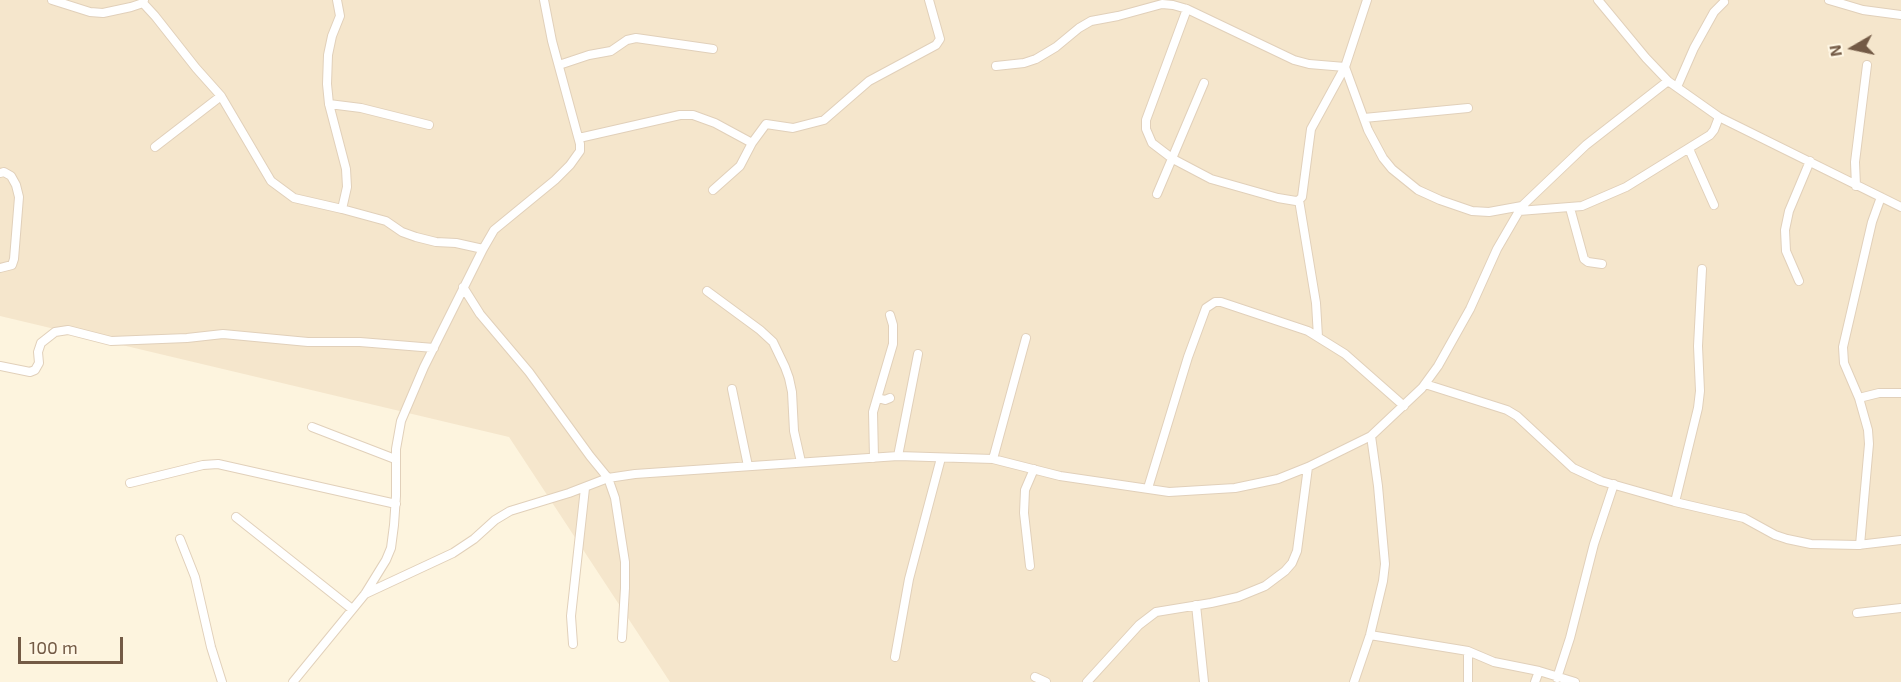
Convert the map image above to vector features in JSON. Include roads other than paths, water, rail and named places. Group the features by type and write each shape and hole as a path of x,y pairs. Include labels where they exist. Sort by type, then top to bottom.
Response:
{"street":[{"path":"52,0 90,12 103,13 119,11 144,2 221,96 271,181 294,198 386,221 402,232 416,237 483,249"},
{"path":"337,0 340,16 328,55 327,84 329,104 346,169 347,186 342,209"},
{"path":"293,682 365,594 388,554 396,504 395,459 403,414 483,249 494,230 570,165 580,151 579,138 552,41 544,0"},
{"path":"713,190 740,166 765,124 793,128 824,120 869,81 936,45 940,39 929,0"},
{"path":"1318,337 1316,303 1299,200 1302,198 1311,129 1345,67 1367,0"},
{"path":"1598,0 1668,81 1719,117 1901,207"},
{"path":"1829,0 1863,10 1901,15"},
{"path":"1677,87 1694,48 1714,12 1724,2"},
{"path":"996,66 1024,63 1036,59 1091,21 1162,4 1187,9 1294,60 1309,64 1345,67"},
{"path":"1187,9 1146,120 1146,129 1152,143 1173,159 1211,179 1278,198 1299,200"},
{"path":"559,65 589,55 611,51 627,40 636,38 713,49"},
{"path":"1856,186 1855,162 1867,65"},
{"path":"1345,67 1368,130 1392,170 1418,190 1472,211 1582,206 1626,187 1689,149 1710,135 1719,117"},
{"path":"365,594 453,553 510,511 585,488 608,478 635,474 898,456 993,459 1060,476 1169,492 1235,488 1278,479 1371,436 1404,406 1438,366 1470,309 1497,249 1521,209 1586,145 1668,81"},
{"path":"1157,194 1204,82"},
{"path":"155,147 221,96"},
{"path":"329,104 360,108 429,125"},
{"path":"1364,118 1468,108"},
{"path":"579,138 680,115 693,115 715,123 752,143"},
{"path":"1689,149 1714,205"},
{"path":"1799,281 1786,251 1785,230 1789,211 1810,161"},
{"path":"0,172 11,176 19,197 14,259 12,265 0,268"},
{"path":"1860,545 1869,444 1868,430 1859,398 1844,363 1843,347 1872,222 1881,197"},
{"path":"1570,208 1584,259 1588,262 1602,264"},
{"path":"1675,502 1700,392 1698,346 1702,269"},
{"path":"464,287 480,314 529,372 608,478 615,498 625,562 622,638"},
{"path":"707,291 773,342 789,378 794,431 801,462"},
{"path":"1148,488 1188,357 1206,308 1210,304 1221,302 1308,331 1346,354 1404,406"},
{"path":"874,458 873,412 893,345 893,326 890,315"},
{"path":"0,366 30,372 35,370 39,363 38,352 41,343 55,332 68,330 111,340 187,338 223,334 308,342 360,342 434,348"},
{"path":"993,459 1026,338"},
{"path":"898,456 918,354"},
{"path":"1425,384 1507,410 1528,424 1573,468 1601,481 1744,518 1775,535 1811,544 1860,545 1901,540"},
{"path":"732,389 748,466"},
{"path":"1859,398 1879,393 1901,393"},
{"path":"878,398 885,400 890,398"},
{"path":"312,427 395,459"},
{"path":"1354,682 1381,595 1385,564 1371,436"},
{"path":"895,657 909,579 941,458"},
{"path":"130,483 203,465 218,464 396,504"},
{"path":"1087,682 1151,615 1163,610 1238,597 1265,586 1285,571 1292,563 1297,551 1308,467"},
{"path":"1030,566 1024,513 1025,490 1034,469"},
{"path":"1557,678 1570,638 1594,544 1614,484"},
{"path":"573,644 571,616 585,488"},
{"path":"236,517 352,609"},
{"path":"180,539 195,577 211,647 222,682"},
{"path":"1196,605 1204,682"},
{"path":"1857,613 1901,608"},
{"path":"1370,635 1468,651 1494,662 1539,671 1575,682"},
{"path":"1468,651 1468,682"},
{"path":"1535,682 1539,671"},
{"path":"1035,677 1046,682"}]}
